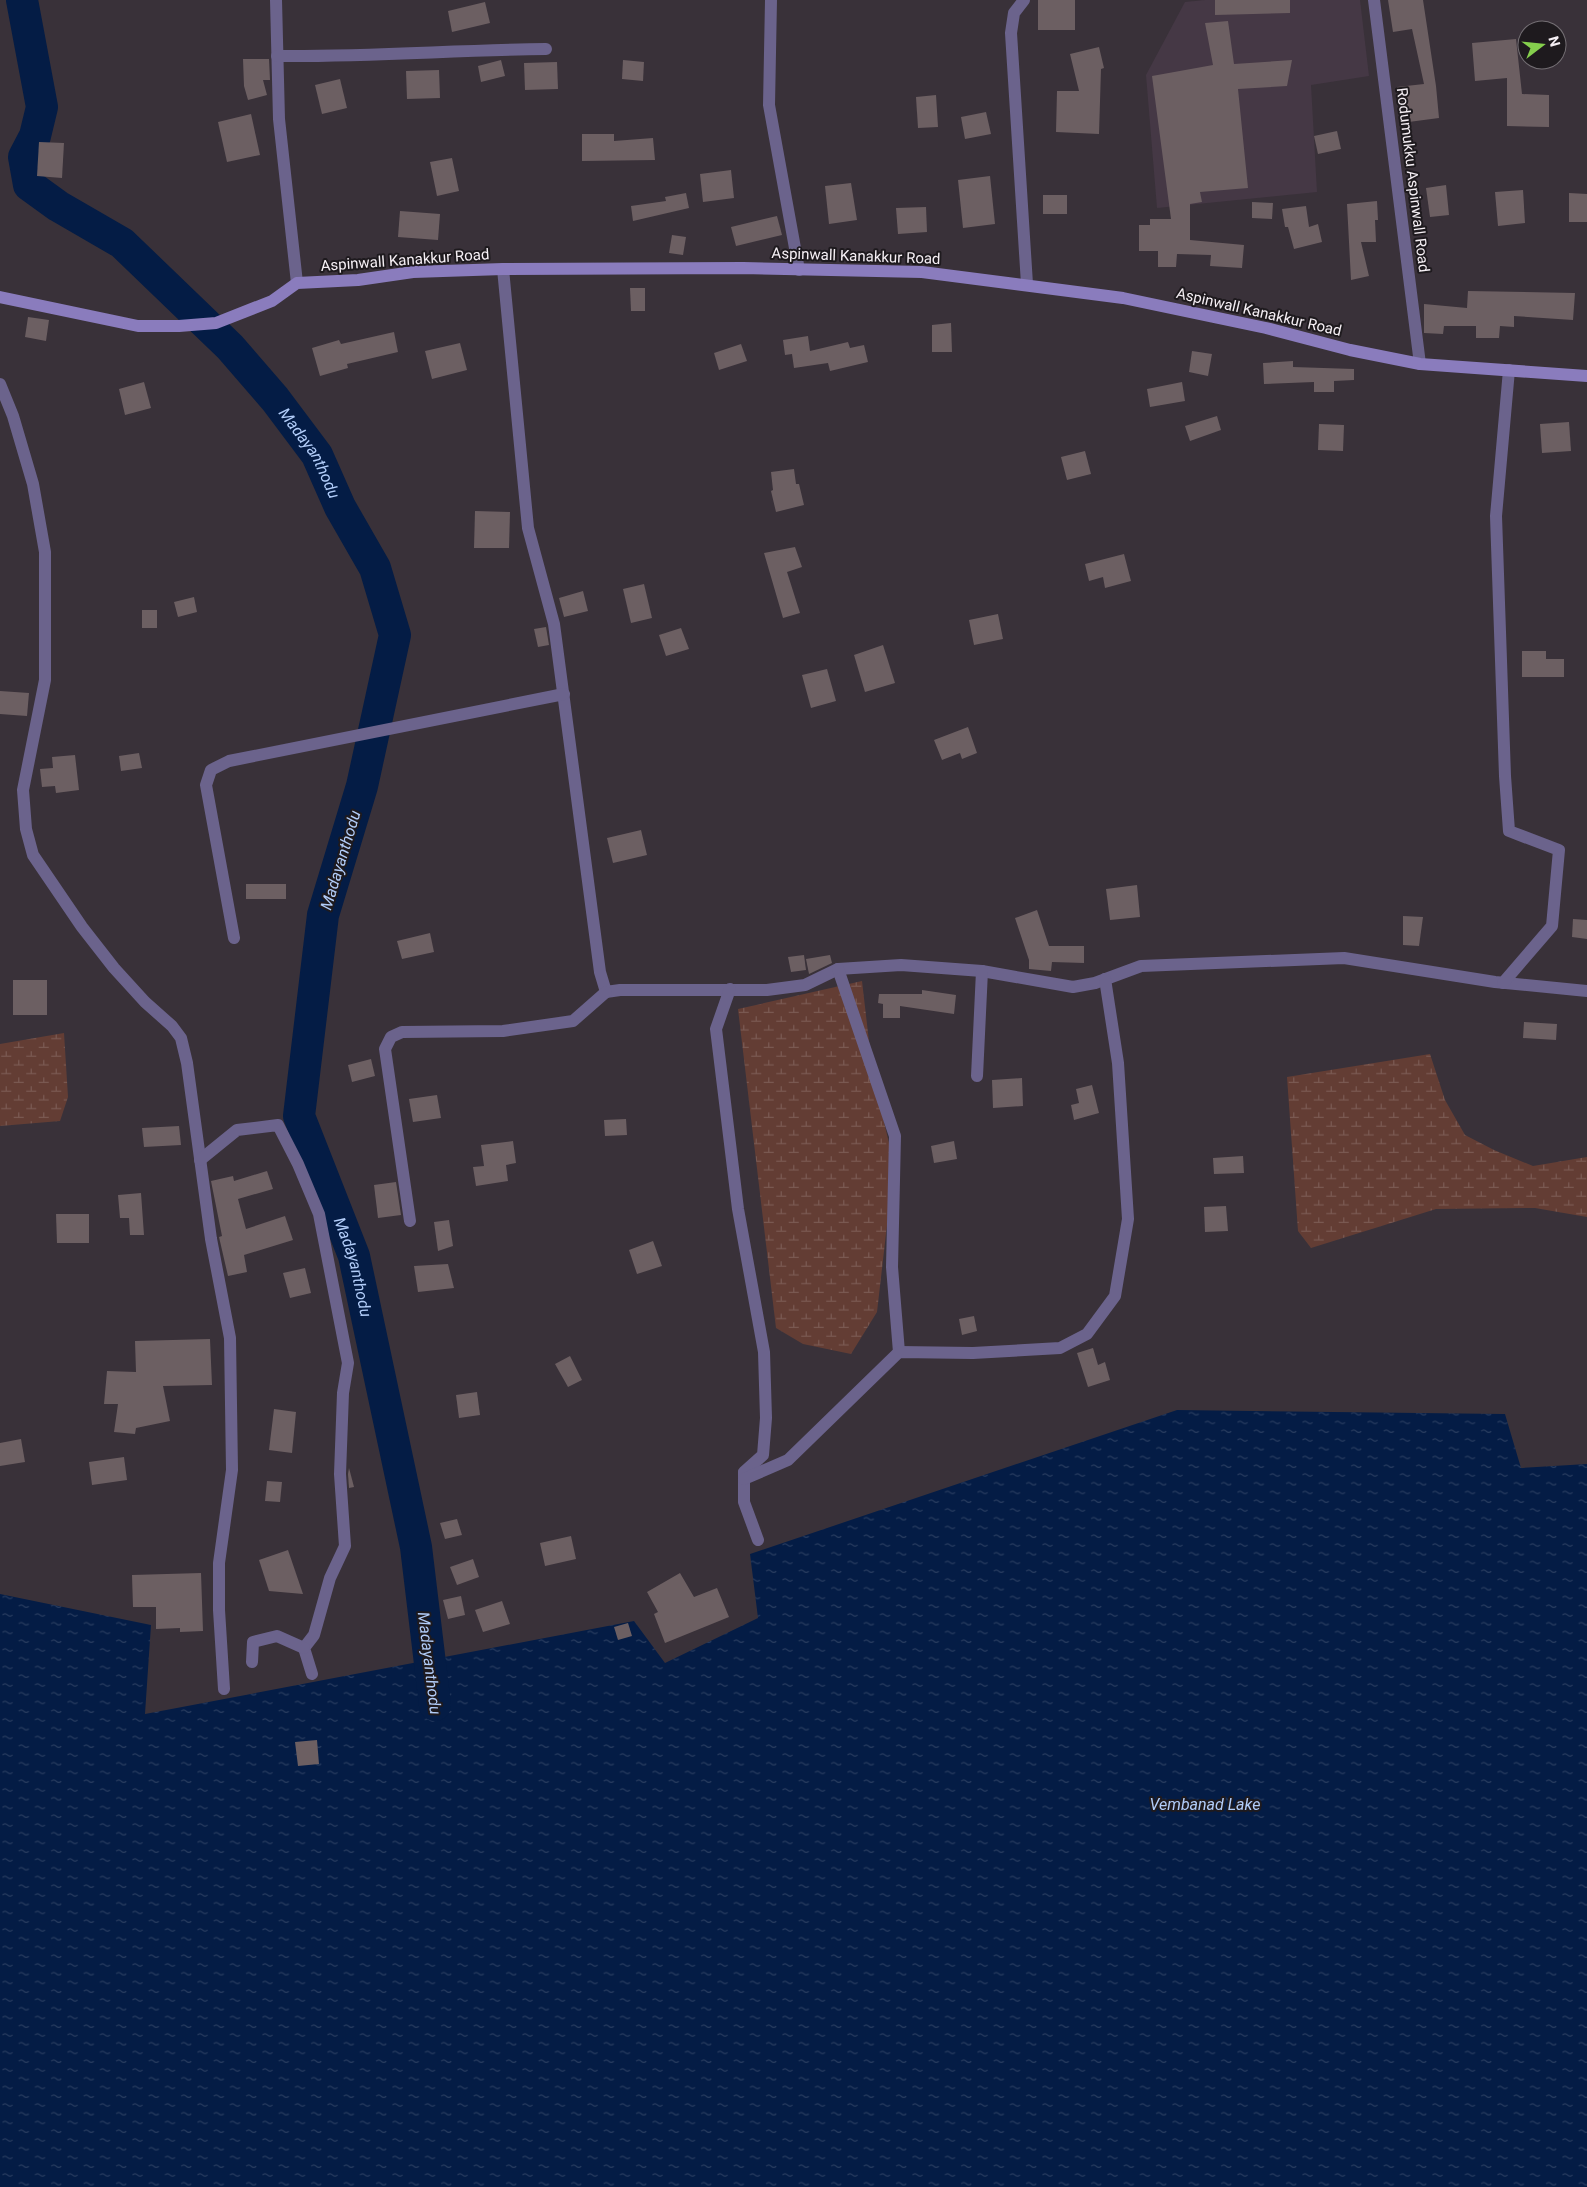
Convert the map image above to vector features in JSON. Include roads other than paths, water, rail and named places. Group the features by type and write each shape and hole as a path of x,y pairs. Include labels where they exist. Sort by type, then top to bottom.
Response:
{"main road":[{"name":"Aspinwall Kanakkur Road","path":"296,283 358,280 414,272 503,269 922,272 1123,298 1266,328 1350,350 1420,364 1587,376"},
{"path":"0,297 138,326 179,326 216,323 272,301 296,283"}],"street":[{"path":"276,0 279,119 296,283"},
{"path":"771,0 769,105 799,270"},
{"path":"1024,0 1014,13 1011,33 1026,284"},
{"name":"Rodumukku Aspinwall Road","path":"1374,0 1420,364"},
{"path":"278,56 355,57 450,50 546,49"},
{"path":"503,269 528,528 554,624 600,972 606,992"},
{"path":"1503,983 1552,926 1559,850 1509,831 1505,776 1496,516 1509,370"},
{"path":"0,384 14,416 33,484 45,552 45,680 23,790 26,829 33,855 82,927 114,968 145,1002 172,1026 181,1038 187,1062 200,1160 230,1338 232,1470 219,1563 219,1610 224,1689"},
{"path":"234,938 206,785 211,770 229,761 352,736 392,730 564,694"},
{"path":"410,1221 385,1049 390,1037 402,1032 502,1030 573,1021 606,992 620,990 767,990 805,984 838,969 901,965 982,971 1073,988 1140,966 1344,958 1503,983 1587,991"},
{"path":"838,969 895,1136 892,1267 899,1352"},
{"path":"977,1076 982,971"},
{"path":"744,1479 788,1460 899,1352 973,1353 1060,1348 1087,1334 1115,1296 1128,1219 1118,1063 1105,979"},
{"path":"730,989 716,1029 738,1209 764,1352 766,1418 763,1455 744,1472 744,1502 758,1540"},
{"path":"200,1160 237,1130 278,1125 298,1164 319,1214 348,1363 343,1393 340,1474 346,1546 330,1578 314,1635 304,1648"},
{"path":"252,1662 253,1642 278,1636 304,1648 312,1674"}],"water":[{"name":"Vembanad Lake","path":"1177,1410 1505,1414 1521,1468 1587,1464 1587,2187 0,2187 0,1594 151,1625 145,1714 634,1621 665,1663 758,1618 750,1554"}],"waterway":[{"name":"Madayanthodu","path":"22,0 42,107 35,136 24,157 29,185 58,206 122,243 230,347 275,399 317,455 340,507 375,568 395,635 362,786 323,915 299,1116 354,1256 416,1547 435,1705"}]}
